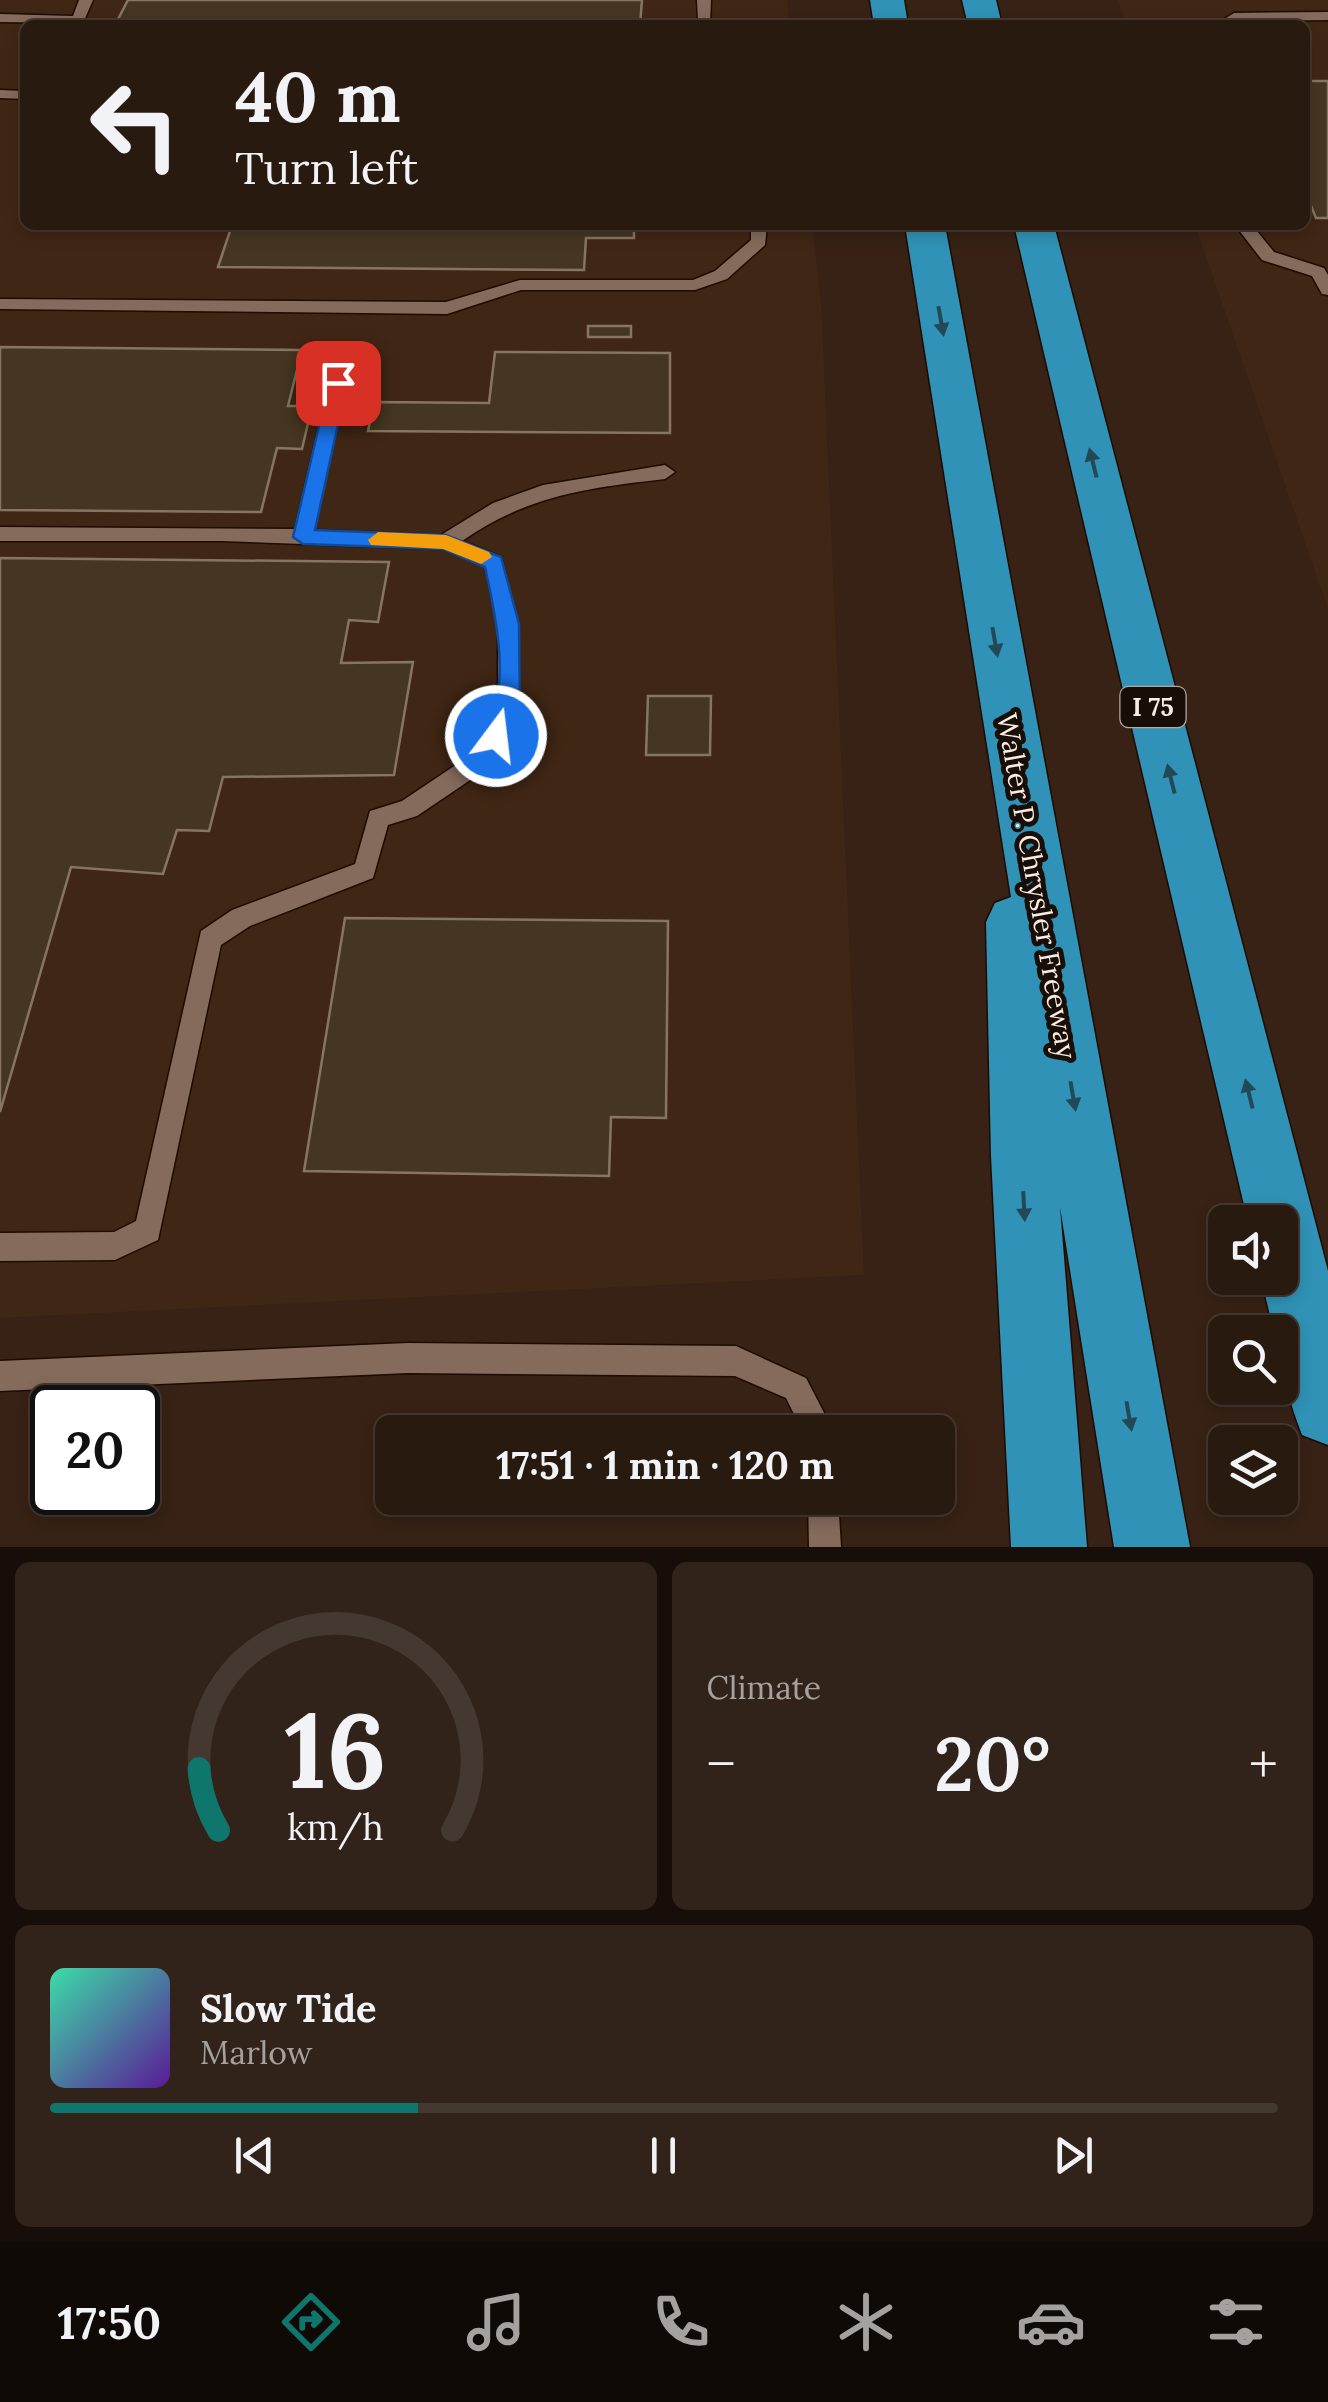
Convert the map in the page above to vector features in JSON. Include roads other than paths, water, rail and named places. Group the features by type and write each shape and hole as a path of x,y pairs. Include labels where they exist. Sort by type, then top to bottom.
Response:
{"highway":[{"name":"Walter P. Chrysler Freeway","path":"926,230 1152,1547"},
{"name":"I 75","path":"1035,230 1328,1408"},
{"path":"1014,759 1017,1060 1049,1547"}],"lane":[{"path":"0,18 78,20 86,0"},
{"path":"1230,20 1328,16"},
{"path":"0,304 447,308 520,285 696,285 721,276 758,241 759,230"},
{"path":"1247,230 1268,256 1323,270 1328,290"},
{"path":"303,537 338,383"},
{"path":"446,542 487,512 529,493 665,472"},
{"path":"0,534 446,542 494,562 508,624 509,714 484,759 409,809 378,818 364,871 241,918 210,940 148,1230 114,1246 0,1247"},
{"path":"0,1376 408,1358 736,1360 796,1388 810,1415"},
{"path":"824,1515 825,1547"}]}
